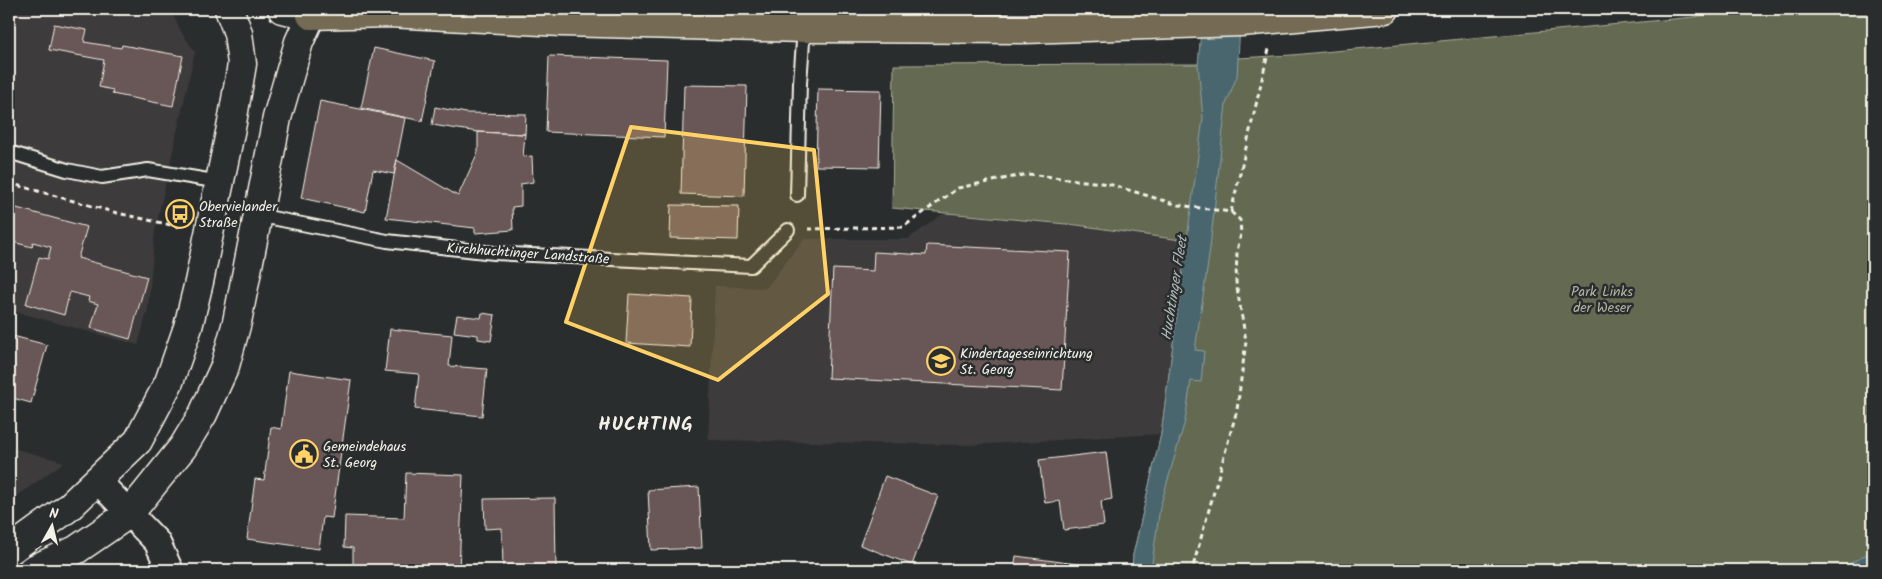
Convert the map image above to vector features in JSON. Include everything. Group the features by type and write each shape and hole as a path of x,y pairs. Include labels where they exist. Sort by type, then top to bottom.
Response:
{"highway":[{"path":"313,12 388,13 562,22 804,28 1024,29 1241,22 1385,9"}],"main road":[{"path":"9,550 68,508 138,441 169,382 188,327 199,282 242,64 238,34 229,9"},
{"path":"32,570 76,550 130,514 183,447 203,414 225,366 236,322 279,109 299,42 313,12 282,9"}],"street":[{"path":"97,480 157,542 170,570"}],"lane":[{"path":"797,195 800,83 804,28"},
{"path":"9,152 67,170 102,177 148,170 220,182"},
{"name":"Kirchhuchtinger Landstraße","path":"257,215 387,241 485,252 751,266 788,230"}],"path":[{"path":"1231,212 1276,19"},
{"path":"788,230 903,227 958,188 1028,174 1109,184 1178,205 1231,212 1240,220 1241,234 1237,251 1236,282 1246,341 1237,410 1192,570"},
{"path":"9,183 117,213 208,234"}],"highlighted area":[{"path":"631,127 814,150 828,294 718,380 566,322"}],"shaded area":[{"path":"9,9 37,12 40,9 170,9 182,33 195,52 155,231 148,309 138,345 9,310"},
{"name":"Kindertageseinrichtung St. Georg","path":"944,213 1077,225 1187,241 1161,434 970,445 708,440 715,286 766,288 804,239 908,239"},
{"path":"9,447 64,462 9,502"}],"green space":[{"name":"Park Links der Weser","path":"1740,9 1873,9 1873,570 1132,570 1133,555 1161,434 1187,241 1077,225 892,208 894,65 1198,64 1238,58 1292,55 1694,17"}],"water":[{"path":"1203,9 1241,9 1237,76 1226,104 1209,256 1195,350 1204,351 1201,382 1191,381 1185,421 1160,507 1151,570 1132,570 1133,555 1161,434 1203,118 1198,64"},
{"path":"1873,551 1873,570 1838,570"}],"building":[{"path":"54,24 87,30 84,42 121,48 122,45 183,56 173,106 112,94 113,90 99,87 104,60 49,50"},
{"path":"374,48 435,61 422,121 361,108"},
{"path":"549,56 667,60 664,137 546,132"},
{"path":"684,85 747,86 744,196 681,194"},
{"path":"818,89 881,90 879,167 816,166"},
{"path":"320,101 405,118 394,174 373,170 365,212 301,198"},
{"path":"435,107 466,113 526,114 525,134 478,132 432,125"},
{"path":"478,132 525,134 523,157 532,156 533,182 521,184 521,206 512,207 513,230 475,233 475,228 386,218 397,160 458,196 478,152"},
{"path":"671,205 739,206 738,240 670,238"},
{"path":"9,206 87,227 78,258 147,277 130,339 91,328 98,304 88,301 89,297 70,292 64,315 26,304 39,257 48,259 51,247 33,242 32,247 9,241"},
{"path":"927,245 1070,252 1062,390 828,378 833,269 873,271 874,252 926,255"},
{"path":"629,294 692,298 690,347 626,343"},
{"path":"482,313 495,315 491,341 478,339 478,335 454,332 457,315 481,318"},
{"path":"390,329 452,335 449,366 487,369 482,416 415,409 419,374 385,371"},
{"path":"9,335 47,345 31,403 9,397"},
{"name":"Gemeindehaus St. Georg","path":"289,371 351,380 332,518 323,517 319,549 247,539 255,479 264,480 271,427 281,429"},
{"path":"1106,452 1112,499 1101,501 1104,525 1064,530 1060,501 1045,503 1039,460"},
{"name":"Gemeindehaus St. Georg","path":"406,473 463,475 459,570 407,570 407,567 353,565 353,548 344,547 345,516 404,518"},
{"path":"885,476 938,496 912,565 860,545"},
{"path":"699,487 702,548 651,550 648,490"},
{"path":"555,498 556,570 503,570 502,528 485,529 484,499"},
{"path":"1016,556 1084,565 1084,570 1014,570"}],"place":[{"name":"Obervielander Straße","path":"180,214"},
{"name":"Kindertageseinrichtung St. Georg","path":"941,361"},
{"name":"Gemeindehaus St. Georg","path":"304,454"}],"district":[{"name":"HUCHTING","path":"646,423"}],"water label":[{"name":"Huchtinger Fleet","path":"1174,288"}]}
